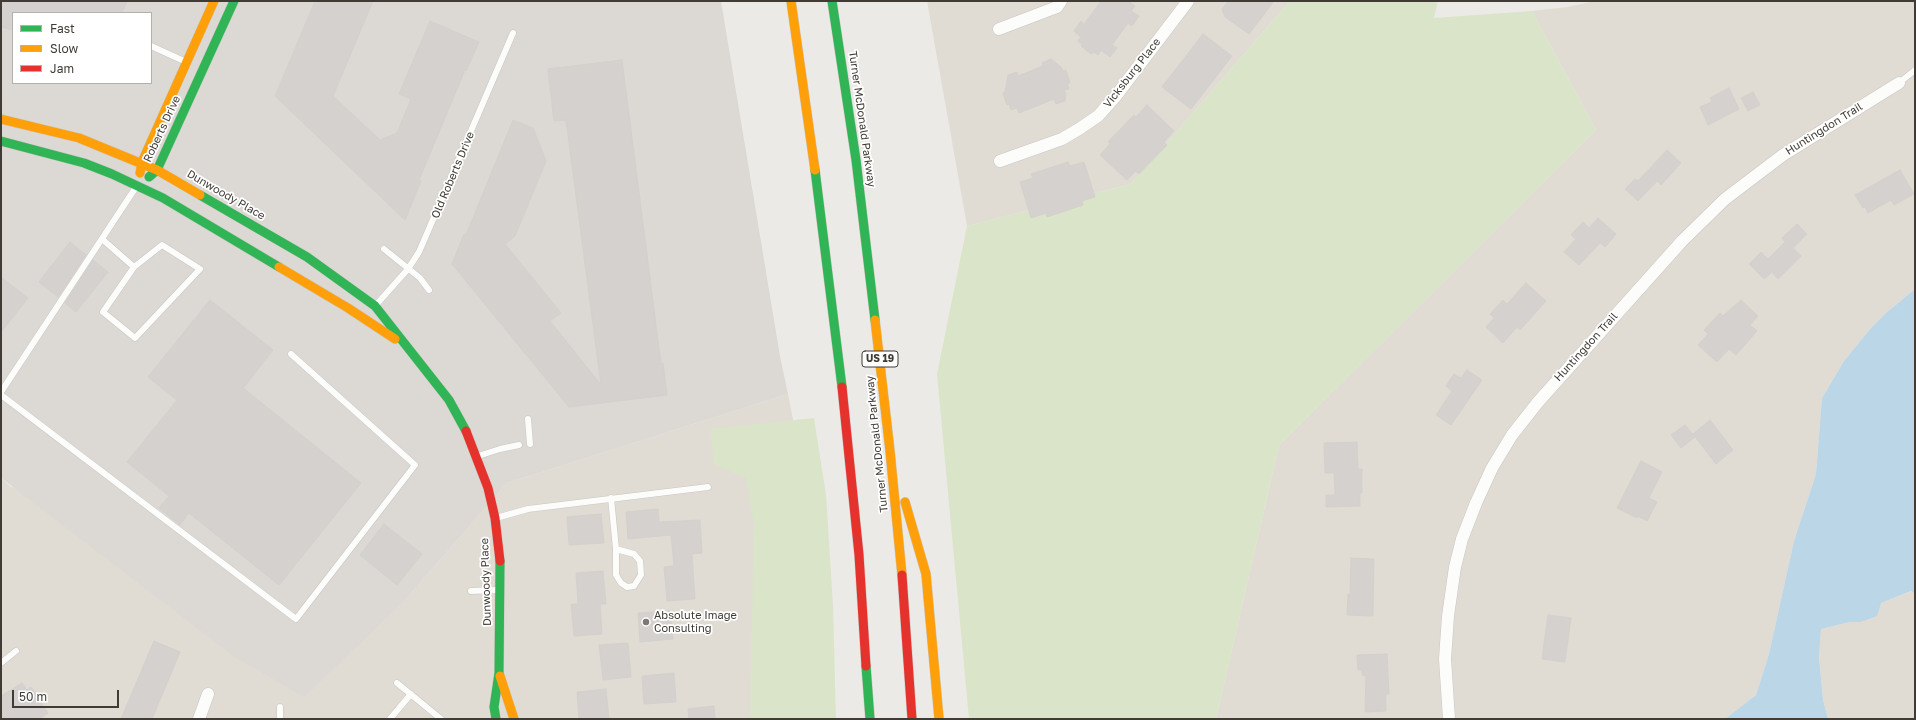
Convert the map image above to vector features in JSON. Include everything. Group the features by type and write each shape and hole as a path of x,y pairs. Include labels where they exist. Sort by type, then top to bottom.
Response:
{"main road":[{"name":"Roberts Drive","path":"137,186 142,162 214,1"},
{"name":"Roberts Drive","path":"137,186 157,170 234,1"},
{"path":"791,1 824,236 842,382 858,555 870,719"},
{"name":"Turner McDonald Parkway","path":"832,1 856,160 890,451 900,552 912,719"},
{"name":"Dunwoody Place","path":"1,119 79,138 142,162 307,257 375,306 450,400 478,456 488,488 495,518 500,556 499,673 494,707 496,719"},
{"name":"Dunwoody Place","path":"1,141 84,163 137,186 192,216 348,308 407,347"},
{"path":"890,451 926,574 939,719"},
{"name":"Dunwoody Place","path":"499,673 514,719"}],"street":[{"path":"1000,29 1057,7 1061,1"},
{"name":"Vicksburg Place","path":"1000,161 1062,139 1098,116 1115,97 1188,1"},
{"name":"Huntingdon Trail","path":"1449,719 1446,660 1448,616 1455,567 1462,539 1476,502 1492,468 1512,435 1542,397 1682,241 1725,199 1783,155 1899,83"},
{"path":"199,719 208,694"}],"lane":[{"name":"Old Roberts Drive","path":"375,306 408,269 428,234 513,33"},
{"path":"152,46 186,62"},
{"path":"1899,83 1915,70"},
{"path":"1,392 137,186"},
{"path":"102,239 134,266"},
{"path":"162,245 200,269 135,338 103,312 134,266 162,245"},
{"path":"384,249 420,278 429,290"},
{"path":"1,395 296,619 416,465 291,354"},
{"path":"528,419 530,444"},
{"path":"478,456 519,445"},
{"path":"495,518 528,509 708,487"},
{"path":"611,498 616,549 616,575 621,583 627,587 634,586 641,576 640,561 634,554 616,549"},
{"path":"471,591 500,590"},
{"path":"1,663 16,651"},
{"path":"397,683 441,719"},
{"path":"390,719 411,694"},
{"path":"280,707 280,719"}],"shaded area":[{"path":"1,1 721,1 780,356 788,394 507,483 405,600 304,697 236,658 1,478"},
{"path":"927,1 1290,1 1131,184 967,226"},
{"path":"1595,1 1915,1 1915,289 1886,313 1871,328 1844,361 1822,398 1816,474 1794,541 1769,654 1756,695 1725,719 1216,719 1279,445 1596,130 1532,11 1567,7"},
{"path":"788,394 799,450 819,719 1,719 1,478 11,487 405,600 507,483"},
{"path":"1912,591 1915,594 1915,719 1828,719 1823,700 1819,656 1821,629 1850,622 1861,622 1881,603"}],"green space":[{"path":"1290,1 1438,1 1434,18 1532,11 1596,130 1279,445 1216,719 969,719 937,374 967,226 1131,184"},
{"path":"814,418 826,495 833,605 836,719 750,719 754,524 746,478 714,464 711,429"}],"water":[{"path":"1915,289 1915,594 1911,591 1881,603 1877,616 1861,622 1850,622 1821,629 1819,657 1823,700 1828,719 1725,719 1756,695 1769,654 1794,541 1816,474 1822,398 1844,361 1871,328 1886,313"}],"building":[{"path":"1,1 127,1 122,12 12,12 12,30 1,27"},
{"path":"315,1 373,1 333,96 380,140 397,133 411,99 399,94 430,21 479,42 466,71 465,70 419,180 421,181 405,220 275,96"},
{"path":"1101,1 1128,1 1135,6 1131,11 1139,16 1132,26 1128,23 1112,45 1117,48 1110,57 1101,50 1098,55 1094,52 1091,54 1081,46 1082,44 1078,41 1081,37 1074,31 1081,21 1084,24"},
{"path":"1228,1 1274,1 1249,34 1225,17 1222,9"},
{"path":"1203,34 1232,56 1191,109 1162,87"},
{"path":"1051,59 1061,67 1063,71 1066,70 1070,83 1067,84 1069,89 1064,90 1066,95 1065,101 1056,104 1054,99 1019,113 1017,108 1011,110 1009,104 1007,105 1003,93 1005,92 1008,75 1017,72 1018,76 1043,66 1042,63"},
{"path":"622,60 661,364 663,363 667,395 569,407 452,264 464,234 466,235 513,120 533,128 546,161 515,236 505,244 561,313 550,321 601,385 566,120 554,121 548,69"},
{"path":"1729,88 1739,109 1708,125 1700,107 1712,102 1710,98"},
{"path":"1753,92 1760,105 1748,111 1741,98"},
{"path":"1147,105 1174,131 1164,142 1167,145 1139,174 1136,171 1127,180 1100,155 1110,144 1108,142 1134,115 1136,117"},
{"path":"1667,150 1681,163 1661,185 1657,181 1638,201 1625,189 1635,179 1638,181"},
{"path":"1068,162 1070,166 1084,162 1095,197 1082,201 1083,205 1047,217 1046,213 1031,218 1020,182 1033,178 1031,174"},
{"path":"1900,170 1914,194 1894,205 1891,200 1868,213 1855,195"},
{"path":"1598,218 1616,234 1605,247 1600,243 1579,265 1564,252 1576,239 1571,235 1583,222 1589,228"},
{"path":"1797,224 1807,234 1793,248 1801,256 1778,279 1772,272 1764,279 1749,264 1761,252 1768,259 1785,242 1782,238"},
{"path":"70,242 86,255 58,297 39,282"},
{"path":"93,260 108,272 76,312 65,303"},
{"path":"1,277 28,298 1,332"},
{"path":"1526,283 1546,301 1520,330 1517,327 1503,343 1486,327 1494,318 1490,314 1503,300 1507,304"},
{"path":"210,300 273,350 243,388 361,483 279,585 189,513 180,525 159,508 169,496 127,462 177,400 148,377"},
{"path":"1741,300 1758,316 1750,325 1757,331 1736,355 1729,349 1717,362 1698,345 1708,334 1704,330 1720,313 1723,316"},
{"path":"1467,370 1482,380 1451,425 1436,415 1452,391 1446,386 1454,374 1461,378"},
{"path":"1710,420 1733,450 1716,464 1693,434"},
{"path":"1685,425 1695,437 1681,448 1671,435"},
{"path":"1357,442 1358,469 1362,469 1362,493 1360,493 1360,506 1326,507 1326,495 1335,495 1334,473 1325,473 1324,443"},
{"path":"1641,461 1662,472 1649,498 1657,502 1647,521 1638,516 1637,518 1617,508"},
{"path":"658,509 659,522 700,520 702,553 692,554 695,599 667,601 664,567 674,566 671,535 628,539 626,512"},
{"path":"601,514 604,543 569,545 567,517"},
{"path":"384,524 422,554 397,585 360,555"},
{"path":"1351,558 1374,559 1373,616 1347,615 1348,594 1350,595"},
{"path":"603,571 606,604 600,604 602,634 574,636 571,604 578,604 576,573"},
{"path":"670,611 673,639 640,642 638,613"},
{"path":"1548,615 1571,618 1565,662 1542,659"},
{"path":"154,641 180,652 152,719 121,719"},
{"path":"628,643 631,677 603,680 599,645"},
{"path":"1387,654 1389,694 1386,695 1386,711 1365,712 1366,676 1362,675 1362,670 1358,670 1357,655"},
{"path":"674,673 676,702 644,704 642,676"},
{"path":"22,683 27,690 31,687 48,713 39,719 1,719 1,696"},
{"path":"606,689 609,719 579,719 577,692"},
{"path":"714,706 715,719 689,719 688,709"}],"traffic: fast":[{"path":"149,177 157,170 234,1"},
{"path":"832,1 856,160 875,320"},
{"path":"1,141 84,163 112,174 163,198 279,267"},
{"path":"815,170 842,387"},
{"path":"200,195 307,257 375,306 449,400 466,431"},
{"path":"496,719 494,707 499,673 500,561"},
{"path":"866,666 870,719"}],"traffic: slow":[{"path":"140,173 142,162 214,1"},
{"path":"791,1 815,170"},
{"path":"1,119 79,138 157,170 200,195"},
{"path":"279,267 348,308 395,339"},
{"path":"875,320 902,575"},
{"path":"905,502 926,574 939,719"},
{"path":"500,676 514,719"}],"traffic: jam":[{"path":"842,387 859,555 866,666"},
{"path":"466,431 488,488 495,518 500,561"},
{"path":"902,575 912,719"}],"place":[{"name":"Absolute Image Consulting","path":"646,622"}]}
